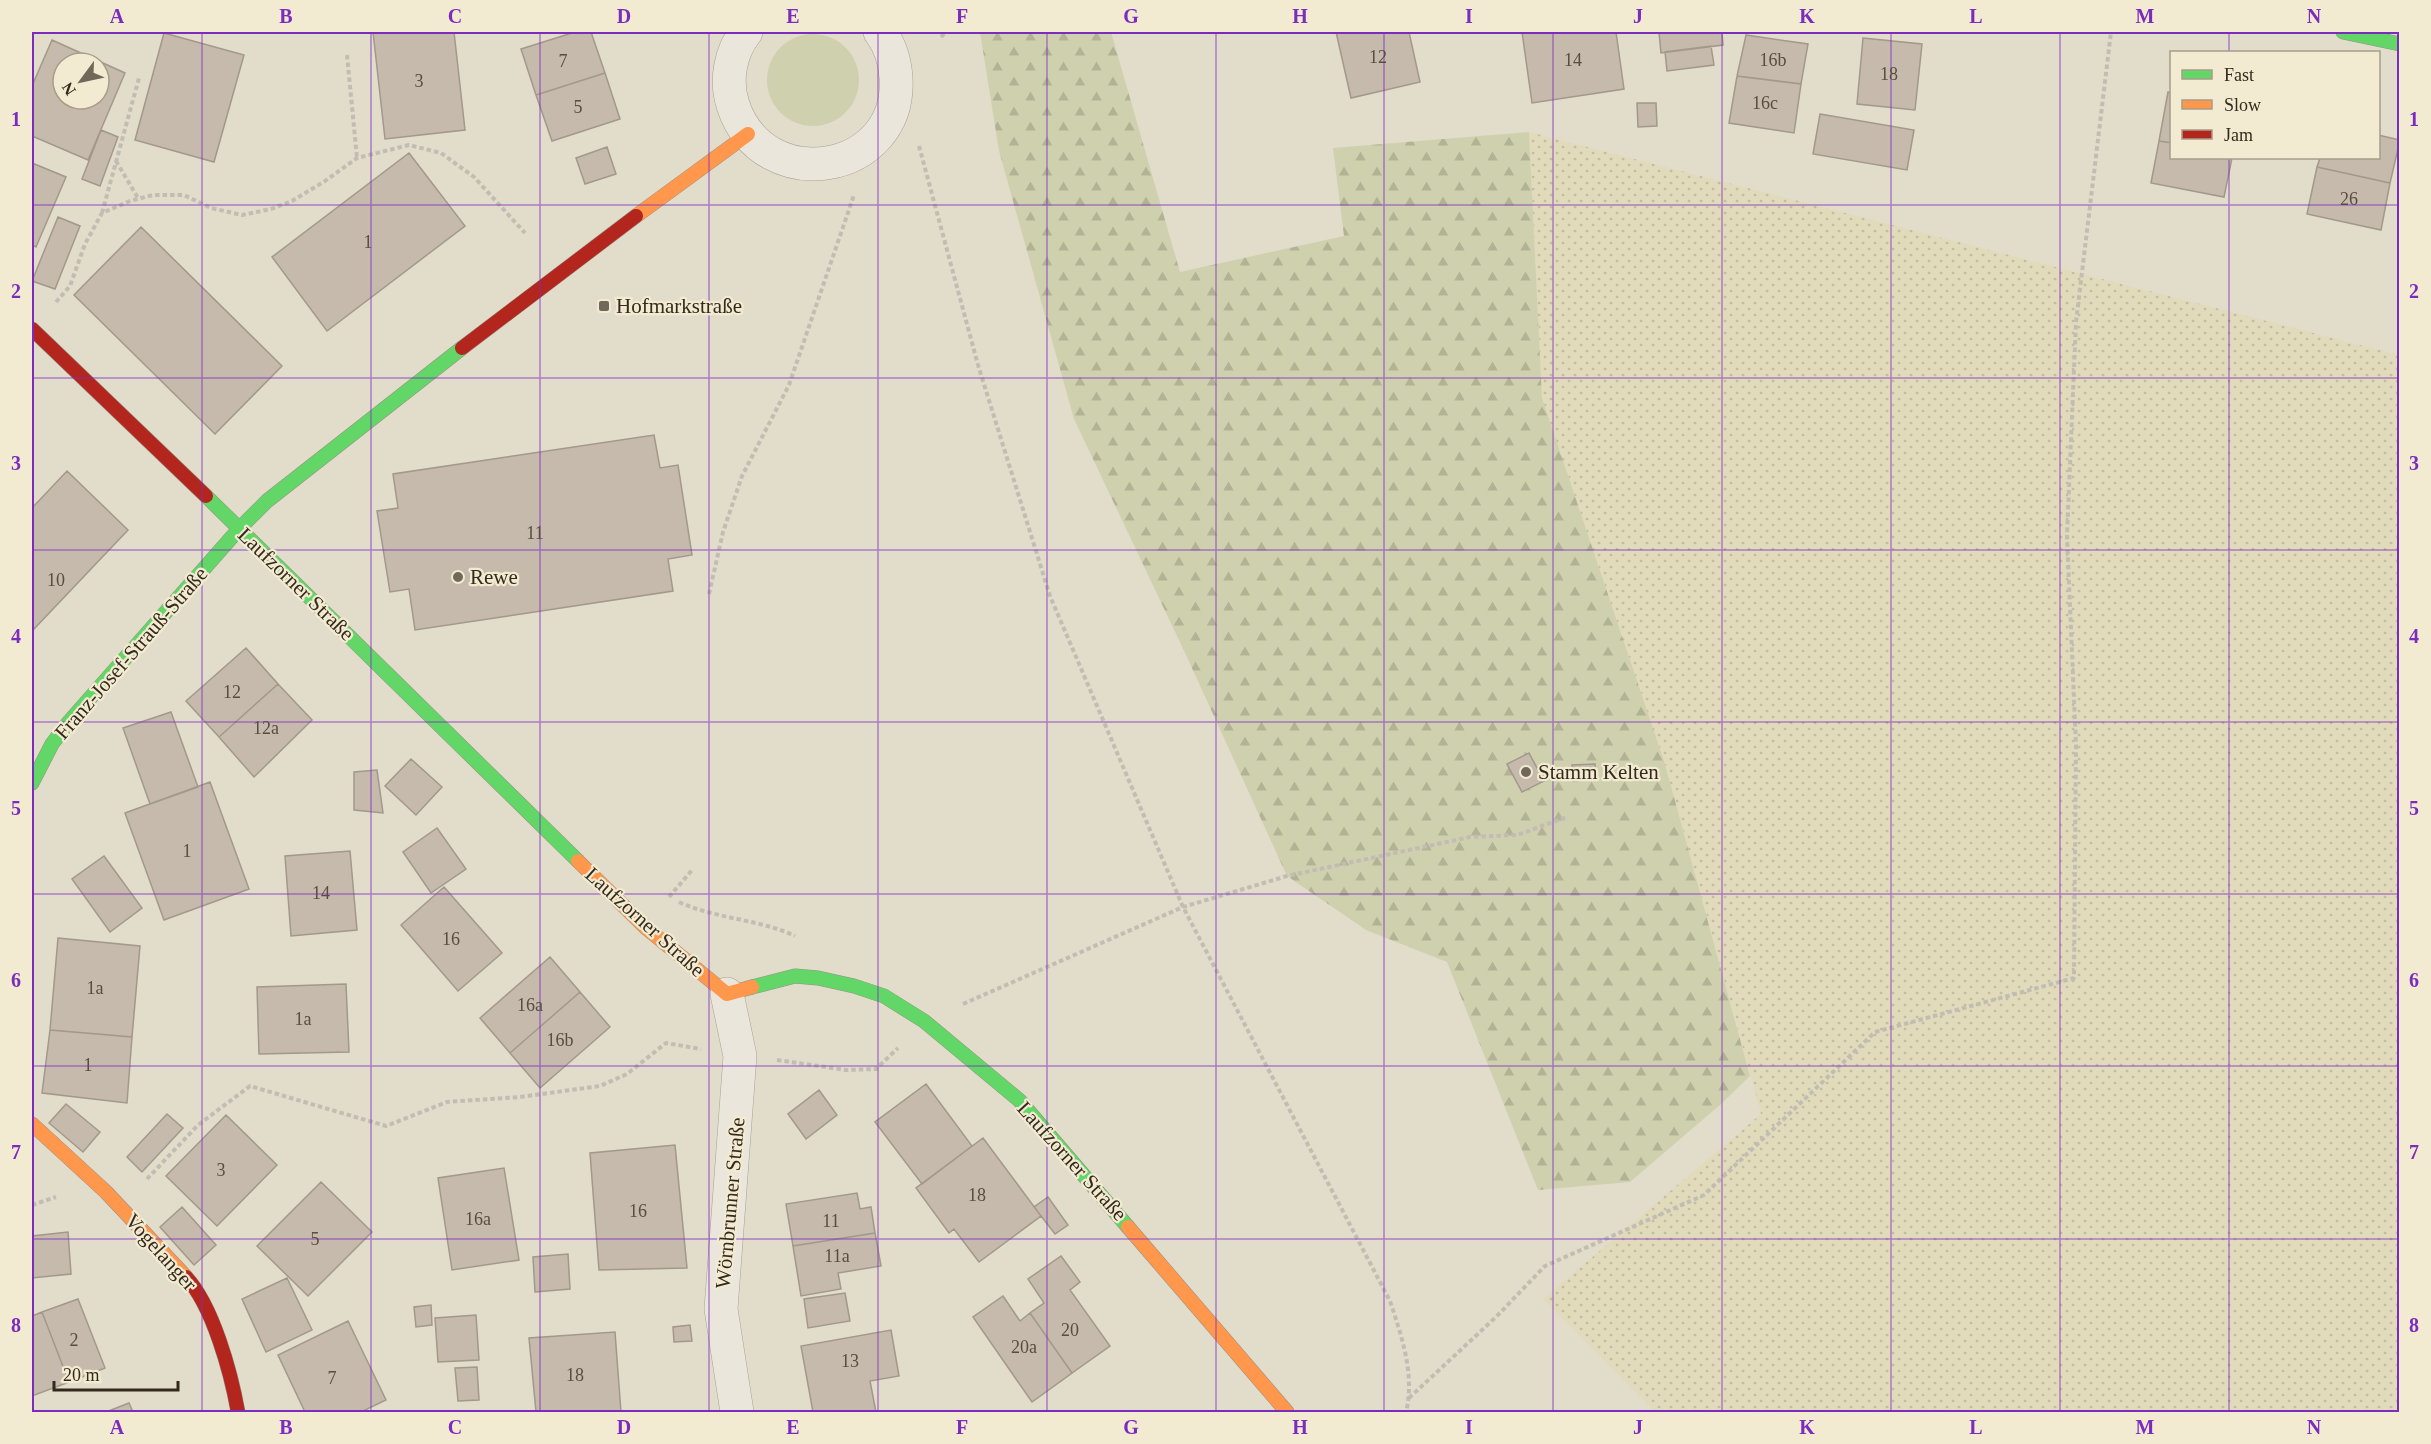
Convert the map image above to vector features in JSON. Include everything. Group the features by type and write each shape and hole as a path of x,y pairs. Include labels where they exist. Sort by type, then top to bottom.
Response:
{"street":[{"path":"746,32 734,53 729,74 730,96 737,116 748,134 766,151 789,162 813,166 839,162 861,150 879,134 892,112 897,88 895,63 886,39 880,32"},
{"path":"2343,32 2400,44"},
{"path":"239,529 274,495 574,261 748,134"},
{"name":"Laufzorner Straße","path":"32,330 239,529 645,927 727,994 795,976 818,978 854,986 884,996 924,1021 1019,1100 1287,1413"},
{"name":"Franz-Josef-Strauß-Straße","path":"32,783 52,744 68,723 239,529"},
{"name":"Wörnbrunner Straße","path":"727,994 740,1056 721,1309 737,1413"},
{"name":"Vogelanger","path":"32,1124 106,1192 198,1290 231,1372 238,1413"}],"path":[{"path":"941,37 946,32"},
{"path":"1409,1398 1496,1317 1545,1266 1704,1195 1875,1032 2074,978 2076,745 2067,525 2076,322 2111,32"},
{"path":"347,55 357,158"},
{"path":"32,330 70,286 85,244 102,213 138,78"},
{"path":"102,213 138,198 153,195 184,195 211,208 242,215 271,209 292,201 357,158 409,145 441,153 474,177 525,233"},
{"path":"919,146 978,365 1050,596 1183,907 1390,1301 1401,1334 1408,1369 1409,1398 1406,1413"},
{"path":"116,161 138,198"},
{"path":"709,594 723,532 742,476 789,385 855,191"},
{"path":"106,1192 134,1193 198,1125 249,1086 386,1126 447,1102 520,1097 600,1086 627,1074 666,1043 740,1056 846,1070 876,1069 924,1021 1183,907 1287,876 1470,837 1517,835 1567,817"},
{"path":"669,898 693,869"},
{"path":"661,890 669,898 690,908 760,923 799,938"}],"shaded area":[{"path":"1529,132 2399,355 2399,1412 1655,1412 1543,1299 1761,1114 1665,764 1542,398"}],"green space":[{"path":"980,32 1111,32 1180,272 1344,236 1333,148 1529,132 1542,398 1665,764 1750,1076 1720,1105 1630,1182 1538,1190 1447,962 1366,930 1287,876 1186,655 1074,419 999,151"},
{"path":"813,34 831,38 846,47 855,62 859,80 855,98 846,113 831,122 813,126 795,122 780,113 771,98 767,80 771,62 780,47 795,38"}],"building":[{"path":"373,32 454,32 465,130 385,139"},
{"path":"575,32 591,32 605,73 536,95 521,49"},
{"path":"1336,32 1409,32 1420,82 1351,98"},
{"path":"1522,32 1616,32 1624,89 1532,103"},
{"path":"1659,32 1722,32 1723,45 1661,53"},
{"path":"164,33 244,55 214,162 135,140"},
{"path":"1746,35 1808,44 1801,84 1737,76"},
{"path":"1863,38 1922,44 1915,110 1857,104"},
{"path":"52,40 76,51 51,51 51,111 109,111 88,160 32,136 32,86"},
{"path":"1711,46 1714,65 1667,71 1665,52"},
{"path":"111,67 125,73 111,106"},
{"path":"605,73 620,119 552,141 536,95"},
{"path":"1737,76 1801,84 1794,133 1729,123"},
{"path":"2168,92 2170,92 2170,143 2159,141"},
{"path":"1637,103 1656,103 1657,126 1638,127"},
{"path":"1820,114 1914,130 1907,170 1813,154"},
{"path":"101,130 118,137 100,186 82,179"},
{"path":"2380,135 2400,140 2390,183 2317,167 2320,159 2380,159"},
{"path":"2159,141 2170,143 2170,159 2232,159 2224,197 2151,183"},
{"path":"607,147 616,174 585,184 576,158"},
{"path":"409,153 465,226 327,331 272,257"},
{"path":"32,163 66,177 36,247 32,245"},
{"path":"2317,167 2390,183 2381,230 2307,214"},
{"path":"58,217 80,226 55,289 32,281"},
{"path":"141,227 282,366 215,434 74,295"},
{"path":"654,435 660,468 678,465 692,555 668,559 673,591 415,630 409,589 390,592 377,511 398,508 393,474"},
{"path":"67,471 128,530 32,631 32,508"},
{"path":"246,648 278,684 219,737 186,701"},
{"path":"278,684 312,720 254,777 219,737"},
{"path":"171,712 198,787 150,804 123,728"},
{"name":"Stamm Kelten","path":"1529,753 1544,781 1522,792 1507,764"},
{"path":"411,759 442,787 416,815 385,786"},
{"name":"Stamm Kelten","path":"1595,764 1596,779 1573,781 1572,765"},
{"path":"377,770 383,813 354,810 354,772"},
{"path":"210,782 249,889 164,920 125,813"},
{"path":"437,828 466,869 431,893 403,852"},
{"path":"350,851 357,930 291,936 285,856"},
{"path":"104,856 142,908 110,932 72,879"},
{"path":"444,887 502,953 458,991 401,925"},
{"path":"58,938 140,946 132,1037 50,1030"},
{"path":"550,957 580,992 510,1053 480,1018"},
{"path":"346,984 349,1052 259,1054 257,987"},
{"path":"580,992 610,1027 540,1088 510,1053"},
{"path":"50,1030 132,1037 127,1103 42,1093"},
{"path":"926,1084 972,1146 922,1184 875,1122"},
{"path":"819,1090 837,1115 806,1139 788,1114"},
{"path":"66,1104 100,1132 83,1152 49,1123"},
{"path":"167,1114 183,1128 142,1172 127,1157"},
{"path":"226,1115 277,1165 217,1226 166,1176"},
{"path":"983,1138 1041,1216 979,1262 954,1229 949,1233 916,1188"},
{"path":"675,1145 687,1268 599,1270 590,1153"},
{"path":"504,1168 519,1260 452,1270 438,1178"},
{"path":"321,1182 372,1232 308,1296 257,1246"},
{"path":"857,1193 860,1209 871,1207 875,1233 793,1246 786,1204"},
{"path":"1048,1197 1068,1225 1055,1234 1034,1207"},
{"path":"182,1207 216,1245 194,1265 160,1227"},
{"path":"68,1232 71,1274 32,1278 32,1236"},
{"path":"875,1233 881,1266 838,1273 841,1289 801,1296 793,1246"},
{"path":"568,1254 570,1289 535,1292 533,1257"},
{"path":"1061,1256 1080,1282 1070,1290 1110,1346 1072,1373 1030,1313 1044,1303 1028,1279"},
{"path":"287,1278 312,1330 266,1352 242,1299"},
{"path":"845,1293 850,1321 808,1328 804,1299"},
{"path":"1003,1296 1020,1321 1030,1313 1072,1373 1032,1402 973,1317"},
{"path":"78,1299 105,1368 69,1382 42,1312"},
{"path":"431,1305 432,1325 416,1327 414,1307"},
{"path":"42,1312 69,1382 32,1396 32,1316"},
{"path":"476,1315 479,1360 438,1362 435,1318"},
{"path":"348,1321 386,1400 361,1412 305,1412 278,1355"},
{"path":"690,1325 692,1341 674,1342 673,1327"},
{"path":"891,1330 899,1376 870,1381 876,1412 813,1412 801,1346"},
{"path":"615,1332 621,1412 536,1412 529,1338"},
{"path":"477,1367 479,1400 458,1401 455,1368"},
{"path":"129,1403 133,1412 106,1412"}],"traffic: fast":[{"path":"2343,32 2400,44"},
{"path":"32,783 52,744 68,723 239,529 267,501 462,348"},
{"path":"206,496 578,861"},
{"path":"752,987 795,976 818,978 884,996 924,1021 1019,1100 1128,1227"}],"traffic: slow":[{"path":"636,216 748,134"},
{"path":"578,861 645,927 727,994 752,987"},
{"path":"32,1124 106,1192 186,1277"},
{"path":"1128,1227 1287,1412"}],"traffic: jam":[{"path":"462,348 636,216"},
{"path":"32,329 206,496"},
{"path":"186,1277 205,1305 220,1341 238,1412"}],"place":[{"name":"Hofmarkstraße","path":"604,306"},
{"name":"Rewe","path":"458,577"},
{"name":"Stamm Kelten","path":"1526,772"}]}
